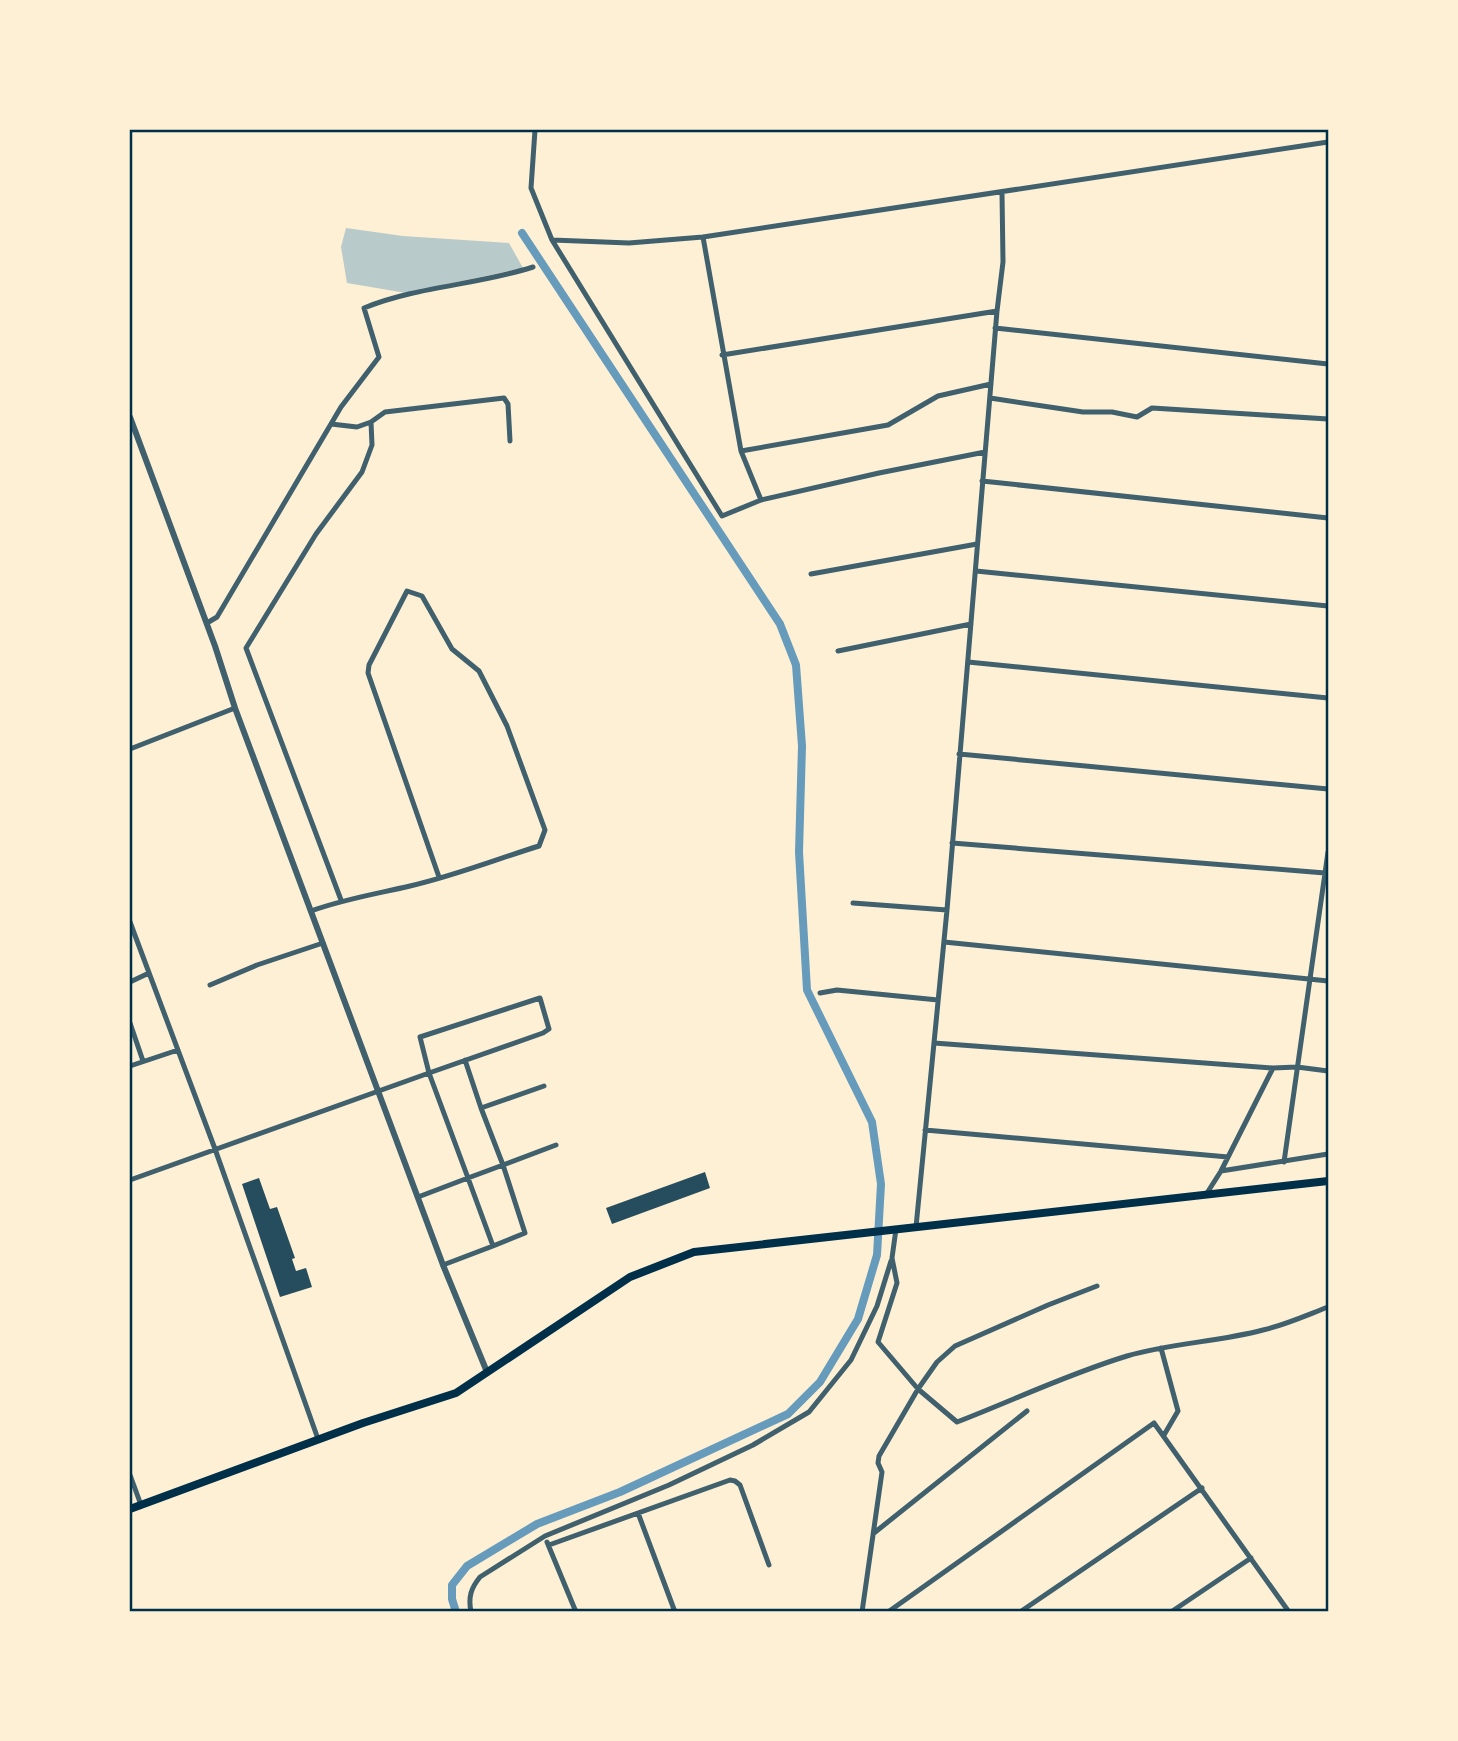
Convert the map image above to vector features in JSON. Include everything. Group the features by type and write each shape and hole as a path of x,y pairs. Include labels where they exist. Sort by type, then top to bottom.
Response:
{"main road":[{"path":"130,1509 318,1439 456,1393 630,1277 694,1252 1328,1181"}],"street":[{"path":"535,130 531,188 552,240 722,516 761,500 985,452"},
{"path":"552,240 629,243 703,237 1328,142"},
{"path":"916,1227 947,910 995,328 1003,262 1002,192"},
{"path":"703,237 740,451 761,500"},
{"path":"206,623 217,617 341,407 379,357 365,308 383,300 503,277 533,267"},
{"path":"722,355 997,312"},
{"path":"995,328 1328,364"},
{"path":"740,451 888,425 938,396 991,384"},
{"path":"331,424 358,426 371,422 385,412 504,398 509,404 510,441"},
{"path":"990,398 1138,417 1152,408 1328,419"},
{"path":"130,417 235,708 443,1265 487,1372"},
{"path":"341,900 246,648 316,534 362,472 373,445 371,422"},
{"path":"982,481 1328,518"},
{"path":"811,574 977,544"},
{"path":"976,570 1328,606"},
{"path":"311,911 341,900 412,886 539,846 545,830 507,726 479,671 452,649 422,596 407,591 369,665 368,673 439,877"},
{"path":"838,651 971,625"},
{"path":"968,662 1328,698"},
{"path":"130,749 235,708"},
{"path":"959,754 1328,789"},
{"path":"952,843 1325,873"},
{"path":"1284,1162 1310,978 1326,892 1328,852"},
{"path":"853,903 947,910"},
{"path":"130,922 215,1149 318,1439"},
{"path":"944,942 1328,981"},
{"path":"211,985 257,965 323,943"},
{"path":"130,982 149,973"},
{"path":"820,993 837,990 937,1000"},
{"path":"130,1180 379,1090 429,1073 543,1033 549,1028 540,998 420,1037 429,1073 493,1246"},
{"path":"130,1023 143,1061"},
{"path":"934,1043 1328,1071"},
{"path":"130,1066 178,1050"},
{"path":"443,1265 524,1233 465,1060"},
{"path":"1207,1193 1221,1171 1273,1068"},
{"path":"481,1108 544,1086"},
{"path":"925,1130 1228,1157"},
{"path":"418,1196 556,1145"},
{"path":"1221,1171 1328,1154"},
{"path":"892,1230 892,1258 897,1283 878,1342 918,1389 957,1422 1015,1400 1048,1383 1128,1356 1263,1331 1328,1307"},
{"path":"471,1612 469,1601 473,1586 480,1577 545,1536 669,1485 753,1445 809,1412 851,1360 877,1306 892,1258"},
{"path":"862,1612 882,1472 878,1463 879,1457 918,1389 937,1362 955,1346 1097,1286"},
{"path":"1161,1348 1178,1411 1164,1435"},
{"path":"874,1533 1027,1411"},
{"path":"888,1612 1149,1424 1158,1426 1289,1612"},
{"path":"130,1475 141,1505"},
{"path":"549,1545 730,1480 740,1485 769,1565"},
{"path":"1020,1612 1202,1488"},
{"path":"638,1513 675,1612"},
{"path":"545,1536 576,1612"},
{"path":"1171,1612 1251,1558"}],"shaded area":[{"path":"346,228 403,236 509,243 523,268 406,293 347,283 341,247"}],"building":[{"path":"705,1172 710,1188 612,1224 606,1208"},
{"path":"259,1178 270,1209 277,1207 295,1258 292,1259 296,1271 306,1268 312,1287 280,1297 242,1184"}],"waterway":[{"path":"456,1612 452,1585 467,1566 537,1524 620,1492 788,1414 820,1382 858,1319 877,1255 881,1184 872,1122 807,990 799,852 802,746 796,665 780,624 522,233"}]}
